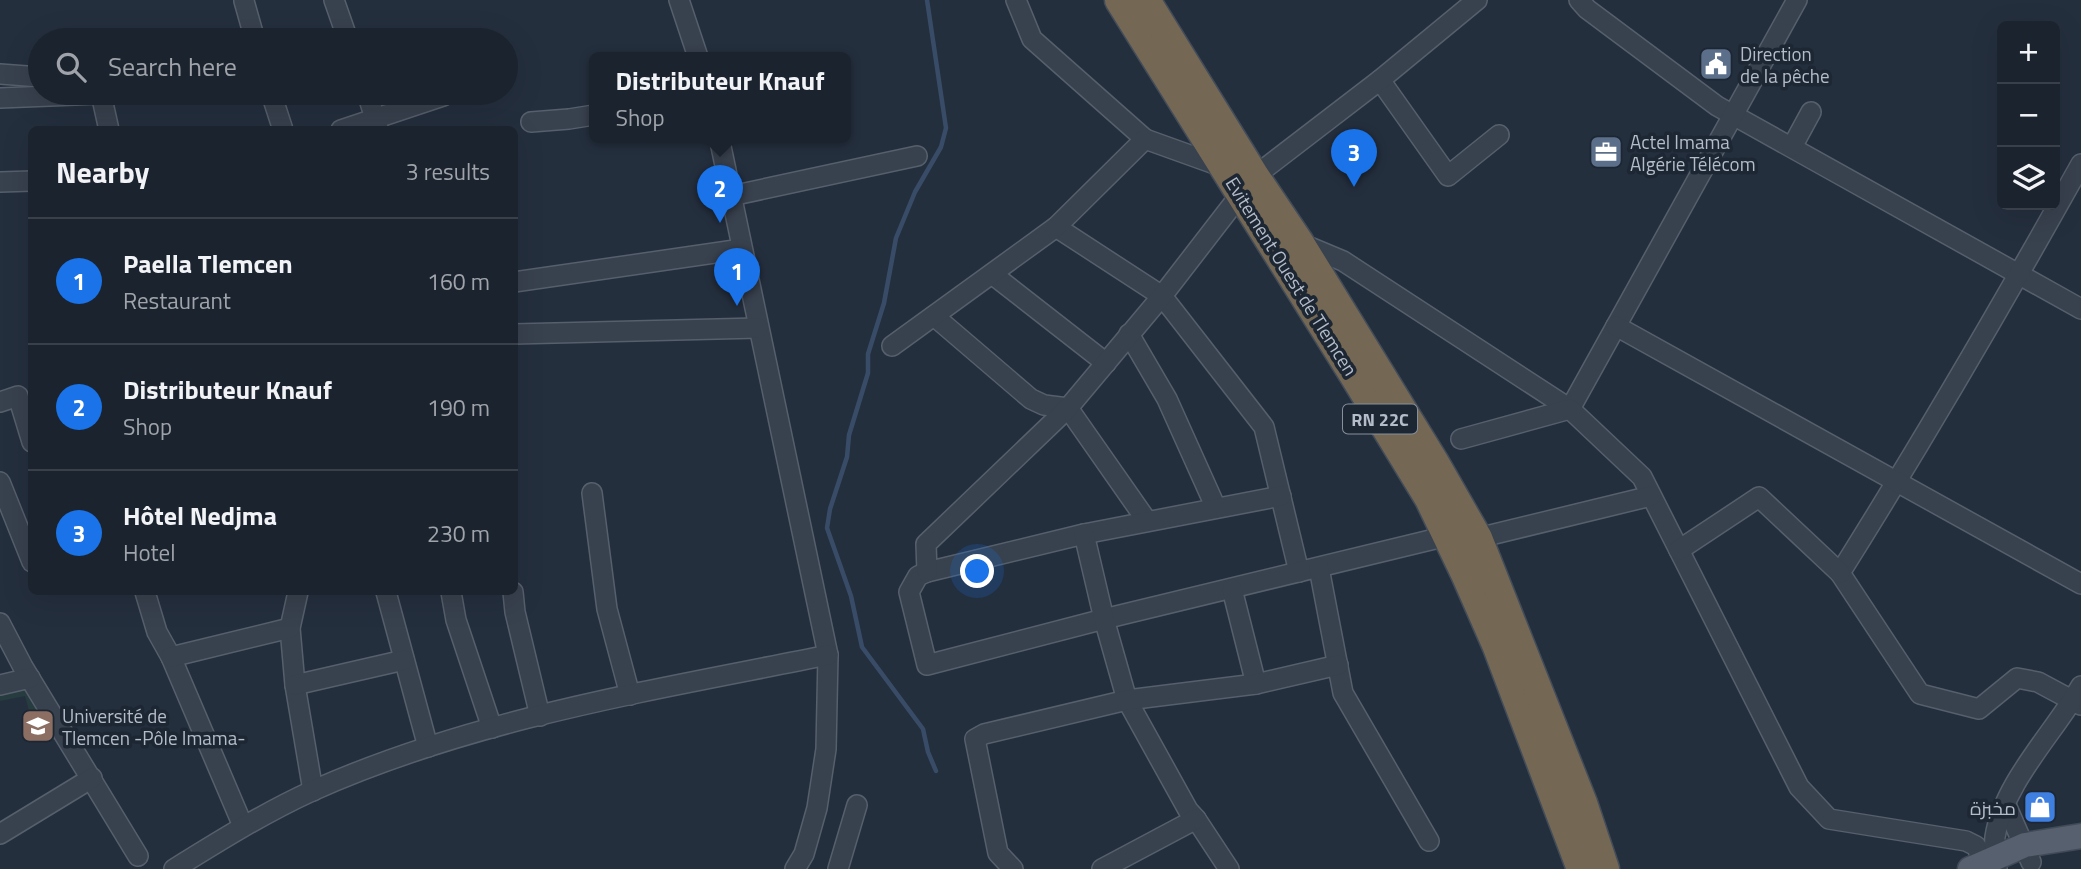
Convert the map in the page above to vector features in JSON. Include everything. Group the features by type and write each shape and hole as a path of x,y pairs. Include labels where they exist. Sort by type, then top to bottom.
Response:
{"highway":[{"name":"Evitement Ouest de Tlemcen","path":"1119,0 1223,167 1247,186 1300,243 1434,461 1478,538 1578,791 1605,869"},
{"name":"Evitement Ouest de Tlemcen","path":"1146,0 1247,186 1374,409 1429,499 1497,647 1581,869"}],"main road":[{"path":"2002,862 2081,836"},
{"path":"2002,862 2081,850"}],"street":[{"path":"334,0 344,28"},
{"path":"679,0 696,52"},
{"path":"1016,0 1032,39 1145,139 1223,167"},
{"path":"927,572 926,544 1068,408 1162,296 1247,186 1477,0"},
{"path":"1579,0 1587,9 1706,98 2081,309"},
{"path":"1461,439 1570,409 1797,0"},
{"path":"244,1 252,28"},
{"path":"0,74 28,75"},
{"path":"1380,80 1448,176 1499,135"},
{"path":"0,98 28,97"},
{"path":"103,105 108,126"},
{"path":"275,105 282,126"},
{"path":"371,105 377,123 421,105"},
{"path":"1792,147 1811,112"},
{"path":"531,121 589,116"},
{"path":"892,346 1056,228 1145,139"},
{"path":"720,143 828,655 826,748 821,784 804,854 795,869"},
{"path":"731,196 917,156"},
{"path":"1840,573 1897,482 2081,164"},
{"path":"0,182 28,181"},
{"path":"1056,228 1162,296 1264,427 1299,572"},
{"path":"1300,243 1343,261 1570,409 1642,477 1799,787 1829,819 1966,841 2002,862"},
{"path":"518,281 742,249"},
{"path":"992,274 1106,363"},
{"path":"934,316 1031,399 1044,405 1068,408 1147,521"},
{"path":"1616,326 2081,584"},
{"path":"518,334 758,328"},
{"path":"1129,334 1167,399 1216,508"},
{"path":"17,397 28,430"},
{"path":"0,482 28,552"},
{"path":"592,494 607,609 630,695"},
{"path":"1280,496 1084,534 918,576 909,592 927,665 1447,536"},
{"path":"1478,538 1651,496"},
{"path":"1679,550 1759,497 1840,573 1920,694 1979,709 2018,678 2038,682 2078,698 2019,778 2006,804 1995,839 2002,862"},
{"path":"1084,534 1126,700 1188,810 1229,869"},
{"path":"1319,568 1343,693 1429,841"},
{"path":"1232,589 1256,684"},
{"path":"146,595 157,632 243,826"},
{"path":"297,595 290,628 295,685 313,791"},
{"path":"387,595 428,747"},
{"path":"452,595 456,620 492,729"},
{"path":"513,595 540,716"},
{"path":"0,623 27,673 138,856"},
{"path":"170,657 290,628"},
{"path":"174,869 243,826 313,791 428,747 630,695 828,655"},
{"path":"295,685 404,660"},
{"path":"1013,869 998,853 975,739 984,734 1126,700 1256,684 1338,666"},
{"path":"0,673 27,673"},
{"path":"0,685 27,673"},
{"path":"0,834 92,778"},
{"path":"2002,862 2006,804"},
{"path":"838,869 857,805"},
{"path":"1102,869 1196,819"}],"green space":[{"path":"29,687 58,739 42,741 36,713 30,714 25,696 0,701 0,694"}],"waterway":[{"path":"927,0 946,128 941,147 915,192 896,238 884,303 868,354 868,373 849,435 847,457 830,509 827,528 851,596 862,647 923,729 936,771"}],"place":[{"name":"Direction de la pêche","path":"1716,64"},
{"name":"Actel Imama Algérie Télécom","path":"1606,152"},
{"name":"Hôtel Nedjma","path":"1354,187"},
{"name":"Distributeur Knauf","path":"720,223"},
{"name":"Paella Tlemcen","path":"737,306"},
{"name":"Université de Tlemcen -Pôle Imama-","path":"38,726"},
{"name":"مخبزة","path":"2040,807"}]}
